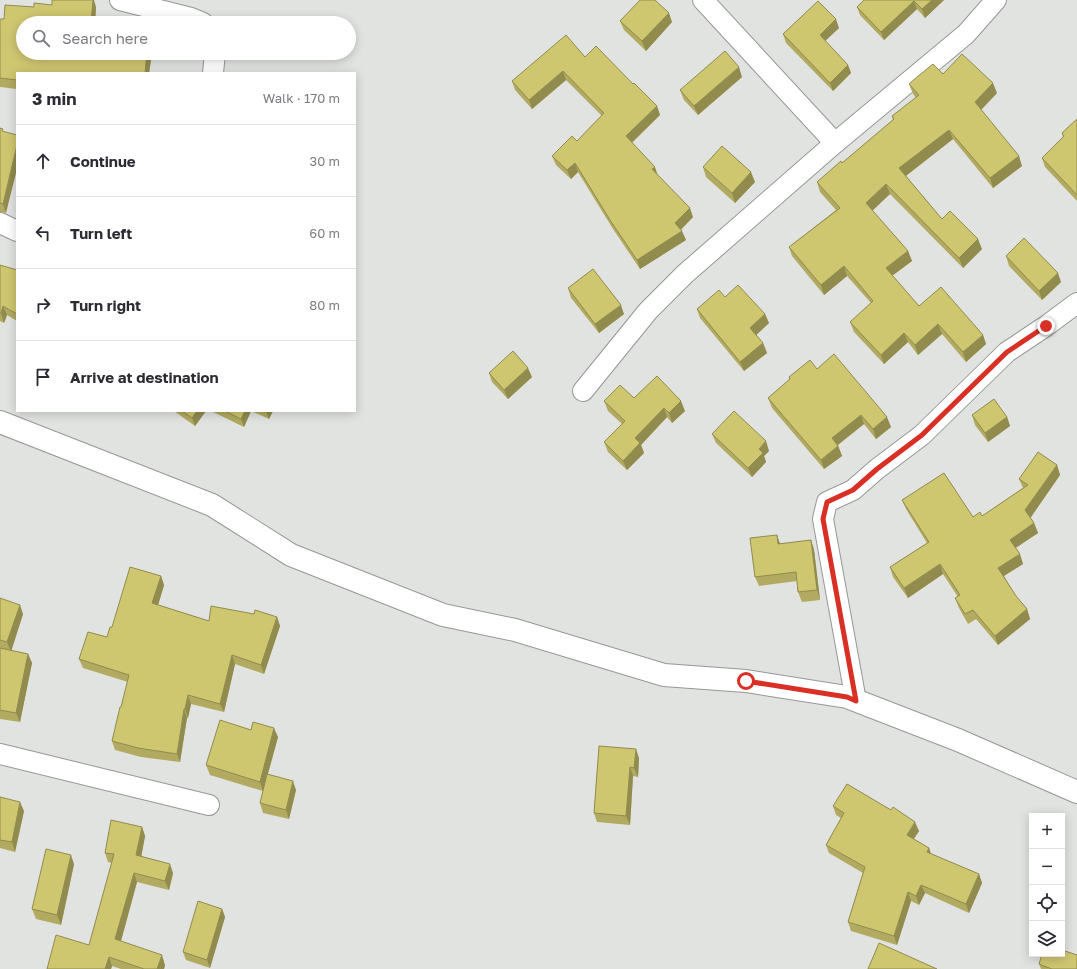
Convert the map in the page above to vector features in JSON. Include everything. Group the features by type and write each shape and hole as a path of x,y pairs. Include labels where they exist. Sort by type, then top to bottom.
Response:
{"street":[{"path":"120,0 183,16"},
{"path":"703,0 835,143"},
{"path":"583,391 648,311 685,274 835,143 966,34 996,0"},
{"path":"212,72 214,60"},
{"path":"0,224 16,231"},
{"path":"856,701 823,519 827,502 853,490 877,469 922,435 1007,352 1046,326 1077,302"},
{"path":"0,422 212,505 291,555 443,615 515,630 664,675 746,681 847,697 958,740 1077,792"},
{"path":"0,754 209,805"}],"building":[{"path":"52,0 93,0 92,16 16,16 16,60 146,60 145,72 16,72 16,80 0,78 0,19 4,19 5,5 34,7 34,3 52,5"},
{"path":"640,0 655,0 669,13 642,41 620,21"},
{"path":"864,0 932,0 922,9 914,1 881,32 857,7"},
{"path":"818,1 836,19 820,35 848,65 830,83 783,34"},
{"path":"566,35 585,57 596,46 657,106 626,136 655,167 652,169 690,208 675,223 682,231 637,260 610,220 575,163 567,170 552,156 572,136 577,141 604,113 563,71 529,100 512,81"},
{"path":"725,51 739,67 694,106 680,90"},
{"path":"962,54 993,83 975,102 1019,156 990,178 949,130 899,168 942,219 950,211 978,239 959,258 886,184 866,203 908,251 886,268 919,306 941,287 983,335 963,352 938,324 915,345 904,333 881,355 850,322 873,301 844,266 821,285 789,247 840,208 817,182 894,119 892,116 919,95 909,84 933,64 943,74"},
{"path":"1077,119 1077,195 1042,158 1064,136 1062,133"},
{"path":"0,128 3,129 2,131 16,135 16,149 3,204 0,203"},
{"path":"722,146 751,172 732,193 703,167"},
{"path":"1024,238 1058,273 1039,291 1006,256"},
{"path":"0,265 16,270 16,313 3,306 0,313"},
{"path":"593,269 621,305 595,324 568,288"},
{"path":"738,285 765,314 750,328 763,343 740,362 697,309 719,290 725,297"},
{"path":"513,351 528,368 504,390 489,373"},
{"path":"834,354 887,417 873,429 861,415 832,438 838,446 821,460 768,398 790,379 789,377 810,360 817,369"},
{"path":"657,376 681,401 669,413 664,408 635,438 640,443 623,461 604,442 625,421 604,401 620,385 634,398"},
{"path":"994,399 1007,417 985,433 972,415"},
{"path":"734,411 766,441 759,449 763,453 748,468 712,434"},
{"path":"183,412 196,412 192,418"},
{"path":"227,412 244,412 241,419"},
{"path":"1038,452 1057,465 1025,510 1034,523 1010,540 1020,554 998,568 1016,596 1027,609 995,636 973,610 965,614 955,598 960,595 940,564 904,588 890,567 929,542 902,500 944,473 973,517 980,512 982,516 1028,485 1019,479"},
{"path":"777,535 778,544 811,540 817,590 798,592 796,572 755,577 750,538"},
{"path":"130,567 161,576 152,603 209,621 211,606 254,614 255,610 277,617 261,665 232,655 220,704 188,695 184,709 177,754 138,748 112,741 129,675 79,659 88,632 107,637 110,627 112,627"},
{"path":"0,598 20,605 7,642 0,640"},
{"path":"0,648 28,654 16,713 0,710"},
{"path":"220,720 251,730 253,722 274,728 260,782 206,765"},
{"path":"599,746 636,749 634,768 630,767 626,816 594,813"},
{"path":"267,774 293,781 286,810 260,803"},
{"path":"847,784 891,810 893,807 915,822 907,835 929,848 927,852 979,874 966,904 921,885 916,896 908,892 894,936 848,922 865,867 826,845 844,813 833,806"},
{"path":"0,797 20,802 12,842 0,840"},
{"path":"111,820 142,827 136,855 170,864 165,881 134,873 115,939 162,955 157,969 144,969 109,957 105,969 47,969 56,935 89,945 114,854 105,853"},
{"path":"46,849 71,855 57,915 32,909"},
{"path":"198,901 222,909 207,960 183,952"},
{"path":"879,943 937,969 868,969"},
{"path":"1065,951 1077,955 1077,969 1052,969 1039,964 1041,957 1065,957"}],"route":[{"path":"746,681 847,697 856,701 823,519 827,502 853,490 877,469 922,435 1007,352 1046,326"}]}
